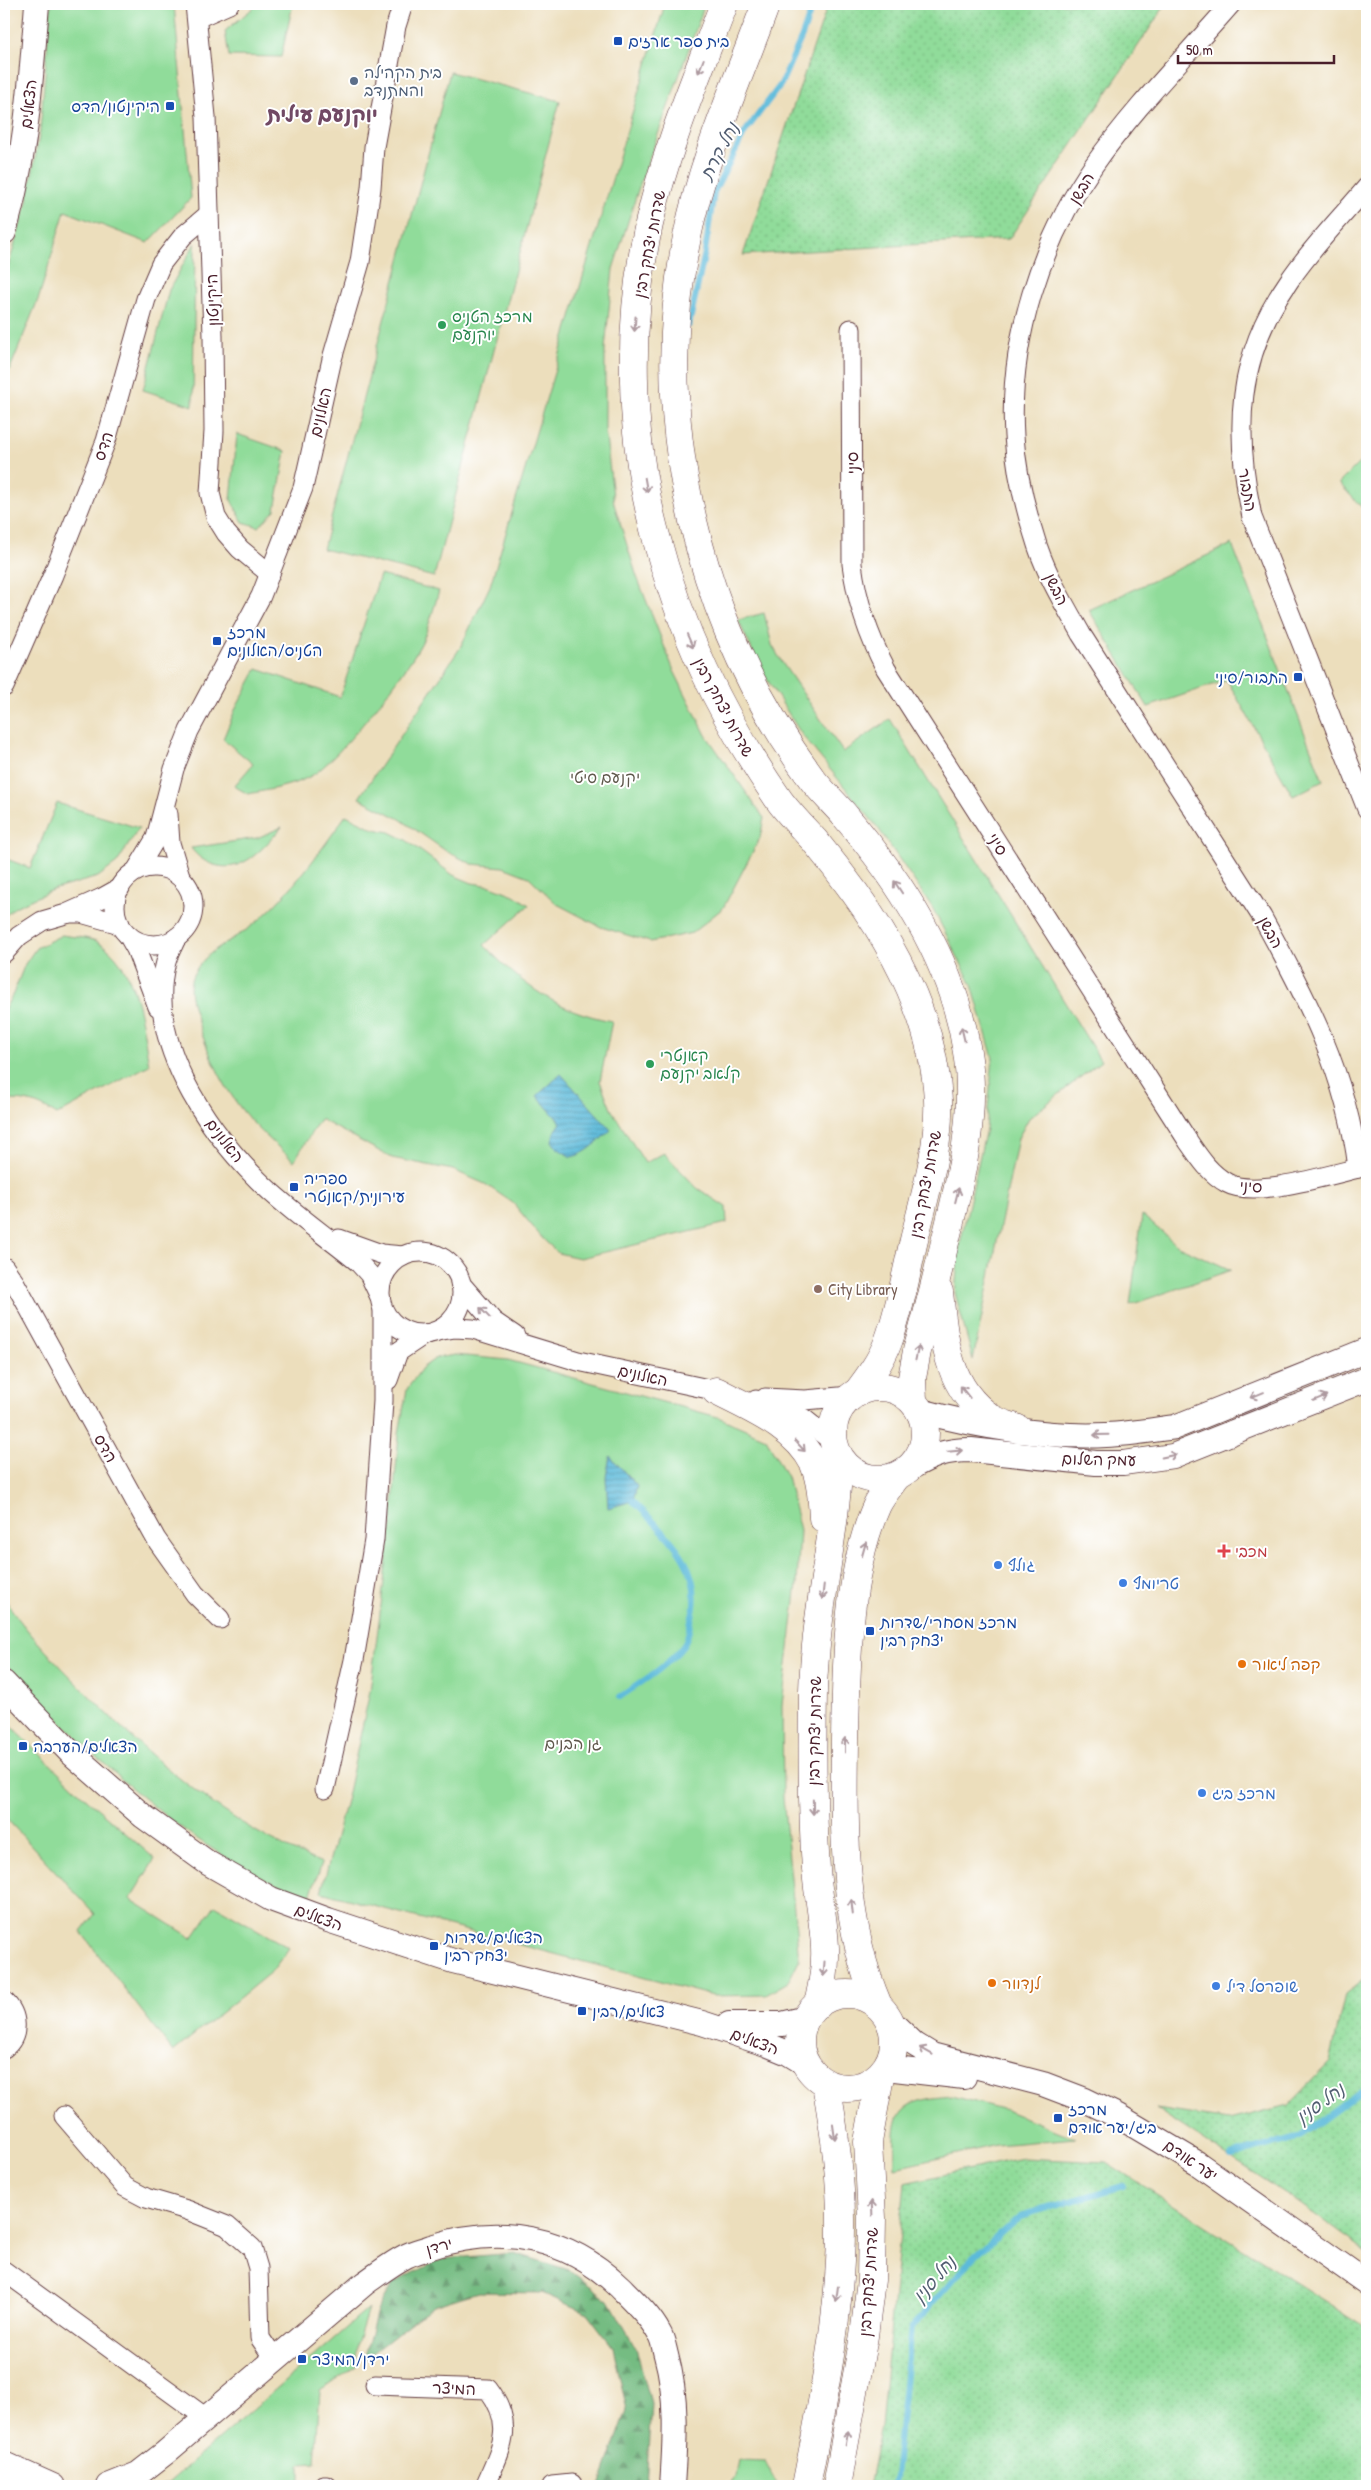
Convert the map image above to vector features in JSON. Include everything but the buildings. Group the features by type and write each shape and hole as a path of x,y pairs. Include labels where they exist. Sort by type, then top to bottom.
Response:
{"main road":[{"name":"שדרות יצחק רבין","path":"724,4 683,114 649,224 638,281 634,332 637,424 654,527 683,625 705,674 729,724 754,764 783,806 817,843 854,892 895,954 919,1013 932,1058 938,1100 936,1130 924,1198 888,1342 875,1369 854,1394"},
{"name":"שדרות יצחק רבין","path":"766,4 720,127 687,233 678,286 674,333 676,420 692,518 720,611 741,657 764,704 787,742 814,781 847,818 910,904 946,975 959,1015 968,1053 970,1093 968,1136 960,1183 917,1351 912,1378 917,1406"},
{"path":"938,1274 948,1359 959,1385 970,1400 990,1418 1018,1429"},
{"path":"868,1388 886,1388 904,1393 917,1406 926,1435 924,1447 903,1472 883,1480 870,1480 847,1467 836,1449 833,1429 836,1417 842,1406 854,1394 868,1388"},
{"path":"716,1391 762,1415 784,1430 804,1449 814,1466 822,1492 826,1561"},
{"name":"שדרות יצחק רבין","path":"812,2011 824,1973 825,1949 816,1870 813,1806 814,1689 826,1561 837,1501 836,1449"},
{"name":"שדרות יצחק רבין","path":"884,2013 869,1985 858,1948 848,1867 844,1805 845,1690 860,1562 878,1504 903,1472"},
{"path":"847,1994 863,1996 884,2013 894,2037 893,2053 883,2072 868,2084 852,2088 841,2088 826,2084 812,2074 800,2049 800,2040 812,2011 825,2000 847,1994"},
{"name":"שדרות יצחק רבין","path":"837,2486 864,2336 870,2280 872,2218 868,2142 883,2072"},
{"name":"שדרות יצחק רבין","path":"806,2486 833,2332 839,2278 841,2219 839,2179 835,2134 826,2084"}],"street":[{"name":"הצאלים","path":"4,232 14,199 26,129 37,4"},
{"path":"196,11 229,4"},
{"name":"האלונים","path":"136,871 156,838 174,770 189,731 261,596 303,488 332,360 360,262 372,188 374,147 396,26 403,4"},
{"name":"הבשן","path":"1231,4 1126,125 1094,166 1064,217 1039,273 1025,324 1016,378 1014,435 1021,480 1034,536 1053,586 1081,634 1262,916 1288,964 1324,1039 1342,1084 1363,1167"},
{"name":"היקינטון","path":"196,11 206,117 209,214 214,431 210,493 216,517 226,533 240,549 270,574"},
{"name":"התבור","path":"1367,188 1288,282 1264,325 1249,364 1242,402 1240,443 1252,517 1367,810"},
{"name":"הדס","path":"4,687 53,575 106,441 144,308 161,264 183,236 209,214"},
{"name":"סיני","path":"851,329 852,564 857,598 870,639 886,669 1208,1170 1228,1184 1257,1189 1363,1167"},
{"name":"האלונים","path":"167,798 170,843 180,876"},
{"path":"4,952 19,936 42,921 66,914 102,898 120,888 136,871 159,867 170,870 180,876 192,896 193,908 188,925 176,938 164,944 152,945 139,942 124,930 81,912 66,914"},
{"path":"120,888 116,899 116,912 124,930"},
{"name":"האלונים","path":"124,930 136,949 176,1062 188,1087 210,1121 258,1180 369,1274 381,1304"},
{"name":"האלונים","path":"165,1027 162,1006 162,982 166,961 176,938"},
{"name":"האלונים","path":"318,1229 360,1248 382,1254 403,1256"},
{"path":"326,1789 354,1660 374,1540 383,1400 381,1283 387,1270 403,1256 417,1252 431,1253 452,1266 460,1283 462,1292 458,1311 449,1323 398,1352 383,1400"},
{"name":"הדס","path":"4,1267 15,1283 156,1539 195,1594 220,1619"},
{"name":"האלונים","path":"460,1283 493,1321 516,1337 540,1349"},
{"path":"381,1304 398,1328 411,1334 431,1333"},
{"name":"האלונים","path":"431,1333 455,1328 473,1329 578,1361 746,1397 804,1400 854,1394"},
{"name":"עמק השלום","path":"917,1406 968,1422 1067,1435 1106,1435 1175,1426 1367,1350"},
{"name":"עמק השלום","path":"903,1472 933,1455 952,1450 971,1450 1096,1463 1123,1463 1173,1456 1367,1379"},
{"name":"האלונים","path":"746,1397 803,1418 836,1449"},
{"name":"הצאלים","path":"4,1683 71,1753 144,1816 208,1863 271,1899 453,1961 702,2023 766,2044 788,2053 806,2064"},
{"path":"4,2002 11,2008 16,2028 13,2037 4,2048"},
{"name":"הצאלים","path":"702,2023 752,2026 782,2024 812,2011"},
{"name":"יער אודם","path":"884,2013 914,2044 932,2055 1043,2084 1085,2100 1118,2116 1197,2163 1367,2283"},
{"name":"יער אודם","path":"883,2072 955,2074 1082,2110 1197,2176 1367,2298"},
{"path":"64,2116 125,2186 146,2198 187,2210 227,2226 252,2248 258,2268 260,2338 275,2360"},
{"name":"ירדן","path":"108,2486 138,2474 365,2283 406,2256 449,2241 494,2234 536,2239 577,2254 609,2278 636,2303 660,2334 670,2372 676,2417 672,2486"},
{"path":"4,2271 206,2418"},
{"name":"המיצר","path":"375,2384 488,2389 499,2404 504,2422 503,2444 485,2486"},
{"path":"4,2464 53,2486"},
{"path":"552,2486 572,2484"}],"green space":[{"path":"51,4 174,4 191,198 148,243 65,211 39,297 4,384 4,281 27,202 40,131"},
{"path":"258,4 293,4 281,57 229,56 225,31"},
{"name":"יקנעם סיטי","path":"665,4 705,4 639,187 613,269 605,349 605,430 614,504 637,577 674,671 706,735 764,818 760,838 723,908 692,933 650,942 601,927 557,904 529,877 503,867 472,864 446,851 400,819 359,798 460,648 490,586"},
{"path":"828,4 1166,4 1009,239 743,255"},
{"name":"מרכז הטניס יוקנעם","path":"450,72 560,101 434,577 323,549"},
{"path":"195,243 193,406 143,390 169,290"},
{"path":"237,434 286,451 275,510 259,527 243,522 231,500"},
{"path":"1367,455 1367,513 1339,483"},
{"path":"1232,544 1323,781 1293,796 1227,680 1148,707 1089,610"},
{"path":"380,575 439,591 422,642 402,673 354,735 323,767 311,776 288,785 248,794 234,786 253,764 223,739 235,710 257,669 340,697"},
{"path":"764,613 772,645 843,752 890,719 1101,1061 1029,1118 1018,1138 973,1360 955,1293 959,1248 986,1129 993,1058 972,985 932,907 878,828 802,735 763,673 738,620"},
{"path":"57,803 139,828 117,863 98,877 52,890 15,907 4,917 4,858 30,868"},
{"path":"346,815 374,829 390,832 406,840 453,875 472,883 491,886 514,895 529,905 484,945 527,984 557,1003 592,1017 612,1021 600,1081 611,1109 645,1163 664,1153 697,1188 726,1207 727,1223 580,1258 558,1253 543,1239 513,1203 485,1184 453,1170 392,1158 320,1119 294,1161 255,1125 235,1101 212,1060 193,1006 190,990 191,980 206,957 259,920 283,896 316,857"},
{"path":"282,827 264,847 248,860 235,866 214,865 201,858 191,848 257,838"},
{"path":"62,935 96,941 110,951 121,963 129,979 140,1013 149,1065 57,1115 44,1107 32,1103 4,1100 4,1010 13,994 25,964 36,948"},
{"path":"1142,1215 1178,1246 1231,1270 1130,1305"},
{"name":"גן הבנים","path":"455,1355 508,1360 718,1417 766,1438 787,1477 800,1530 797,1584 782,1705 783,1797 799,1960 788,1982 766,1995 713,1996 321,1892 347,1797 370,1691 391,1527 399,1433 407,1389 422,1368 436,1358"},
{"path":"4,1598 54,1660 100,1707 157,1760 219,1808 252,1829 286,1848 322,1863 309,1898 237,1864 203,1843 138,1794 79,1739 4,1661"},
{"path":"4,1719 81,1794 155,1859 130,1899 192,1938 215,1905 289,1948 272,1971 173,2052 81,1932 95,1914 4,1816"},
{"path":"1367,1977 1367,2252 1296,2201 1156,2109 1229,2120 1288,2105 1330,2062 1345,1994"},
{"path":"952,2096 1006,2110 1075,2138 997,2145 895,2168 895,2134 901,2113 907,2106 918,2102 932,2098"},
{"path":"1022,2158 1106,2162 1367,2328 1367,2486 869,2486 881,2426 905,2183"},
{"path":"514,2253 569,2270 609,2300 636,2348 651,2403 646,2486 600,2486 627,2410 613,2347 587,2313 542,2293 478,2292 433,2306 364,2360 377,2311 393,2283 442,2259"},
{"path":"368,2309 357,2344 356,2366 320,2391 315,2463 300,2464 300,2486 159,2486 168,2483"},
{"path":"739,2460 765,2461 778,2486 729,2486 736,2476"}],"water":[{"path":"561,1074 611,1130 588,1150 571,1157 557,1148 552,1141 554,1133 561,1123 537,1096"},
{"path":"610,1456 637,1486 633,1501 608,1508 606,1477"}],"waterway":[{"name":"נחל קרת","path":"689,325 705,252 714,192 745,132 781,84 802,36 813,4"},
{"path":"620,1697 662,1667 683,1646 688,1634 694,1602 693,1584 689,1569 681,1554 671,1540 633,1501"},
{"name":"נחל סנין","path":"1231,2156 1300,2136 1367,2087"},
{"name":"נחל סנין","path":"894,2486 911,2328 968,2263 1020,2216 1123,2186"}],"place":[{"name":"בית ספר ארזים","path":"618,41"},
{"name":"בית הקהילה והמתנדב","path":"354,81"},
{"name":"היקינטון/הדס","path":"170,106"},
{"name":"מרכז הטניס יוקנעם","path":"442,325"},
{"name":"מרכז הטניס/האלונים","path":"217,641"},
{"name":"התבור/סיני","path":"1298,677"},
{"name":"קאנטרי קלאב יקנעם","path":"650,1064"},
{"name":"ספריה עירונית/קאנטרי","path":"294,1187"},
{"name":"City Library","path":"818,1289"},
{"name":"מכבי","path":"1224,1551"},
{"name":"גולף","path":"998,1565"},
{"name":"טריומף","path":"1123,1583"},
{"name":"מרכז מסחרי/שדרות יצחק רבין","path":"870,1631"},
{"name":"קפה ליאור","path":"1242,1664"},
{"name":"הצאלים/הערבה","path":"23,1746"},
{"name":"מרכז ביג","path":"1202,1793"},
{"name":"הצאלים/שדרות יצחק רבין","path":"434,1946"},
{"name":"לנדוור","path":"992,1983"},
{"name":"שופרסל דיל","path":"1216,1986"},
{"name":"צאלים/רבין","path":"582,2011"},
{"name":"מרכז ביג/יער אודם","path":"1058,2118"},
{"name":"ירדן/המיצר","path":"302,2359"}],"district":[{"name":"יוקנעם עילית","path":"322,114"}]}
